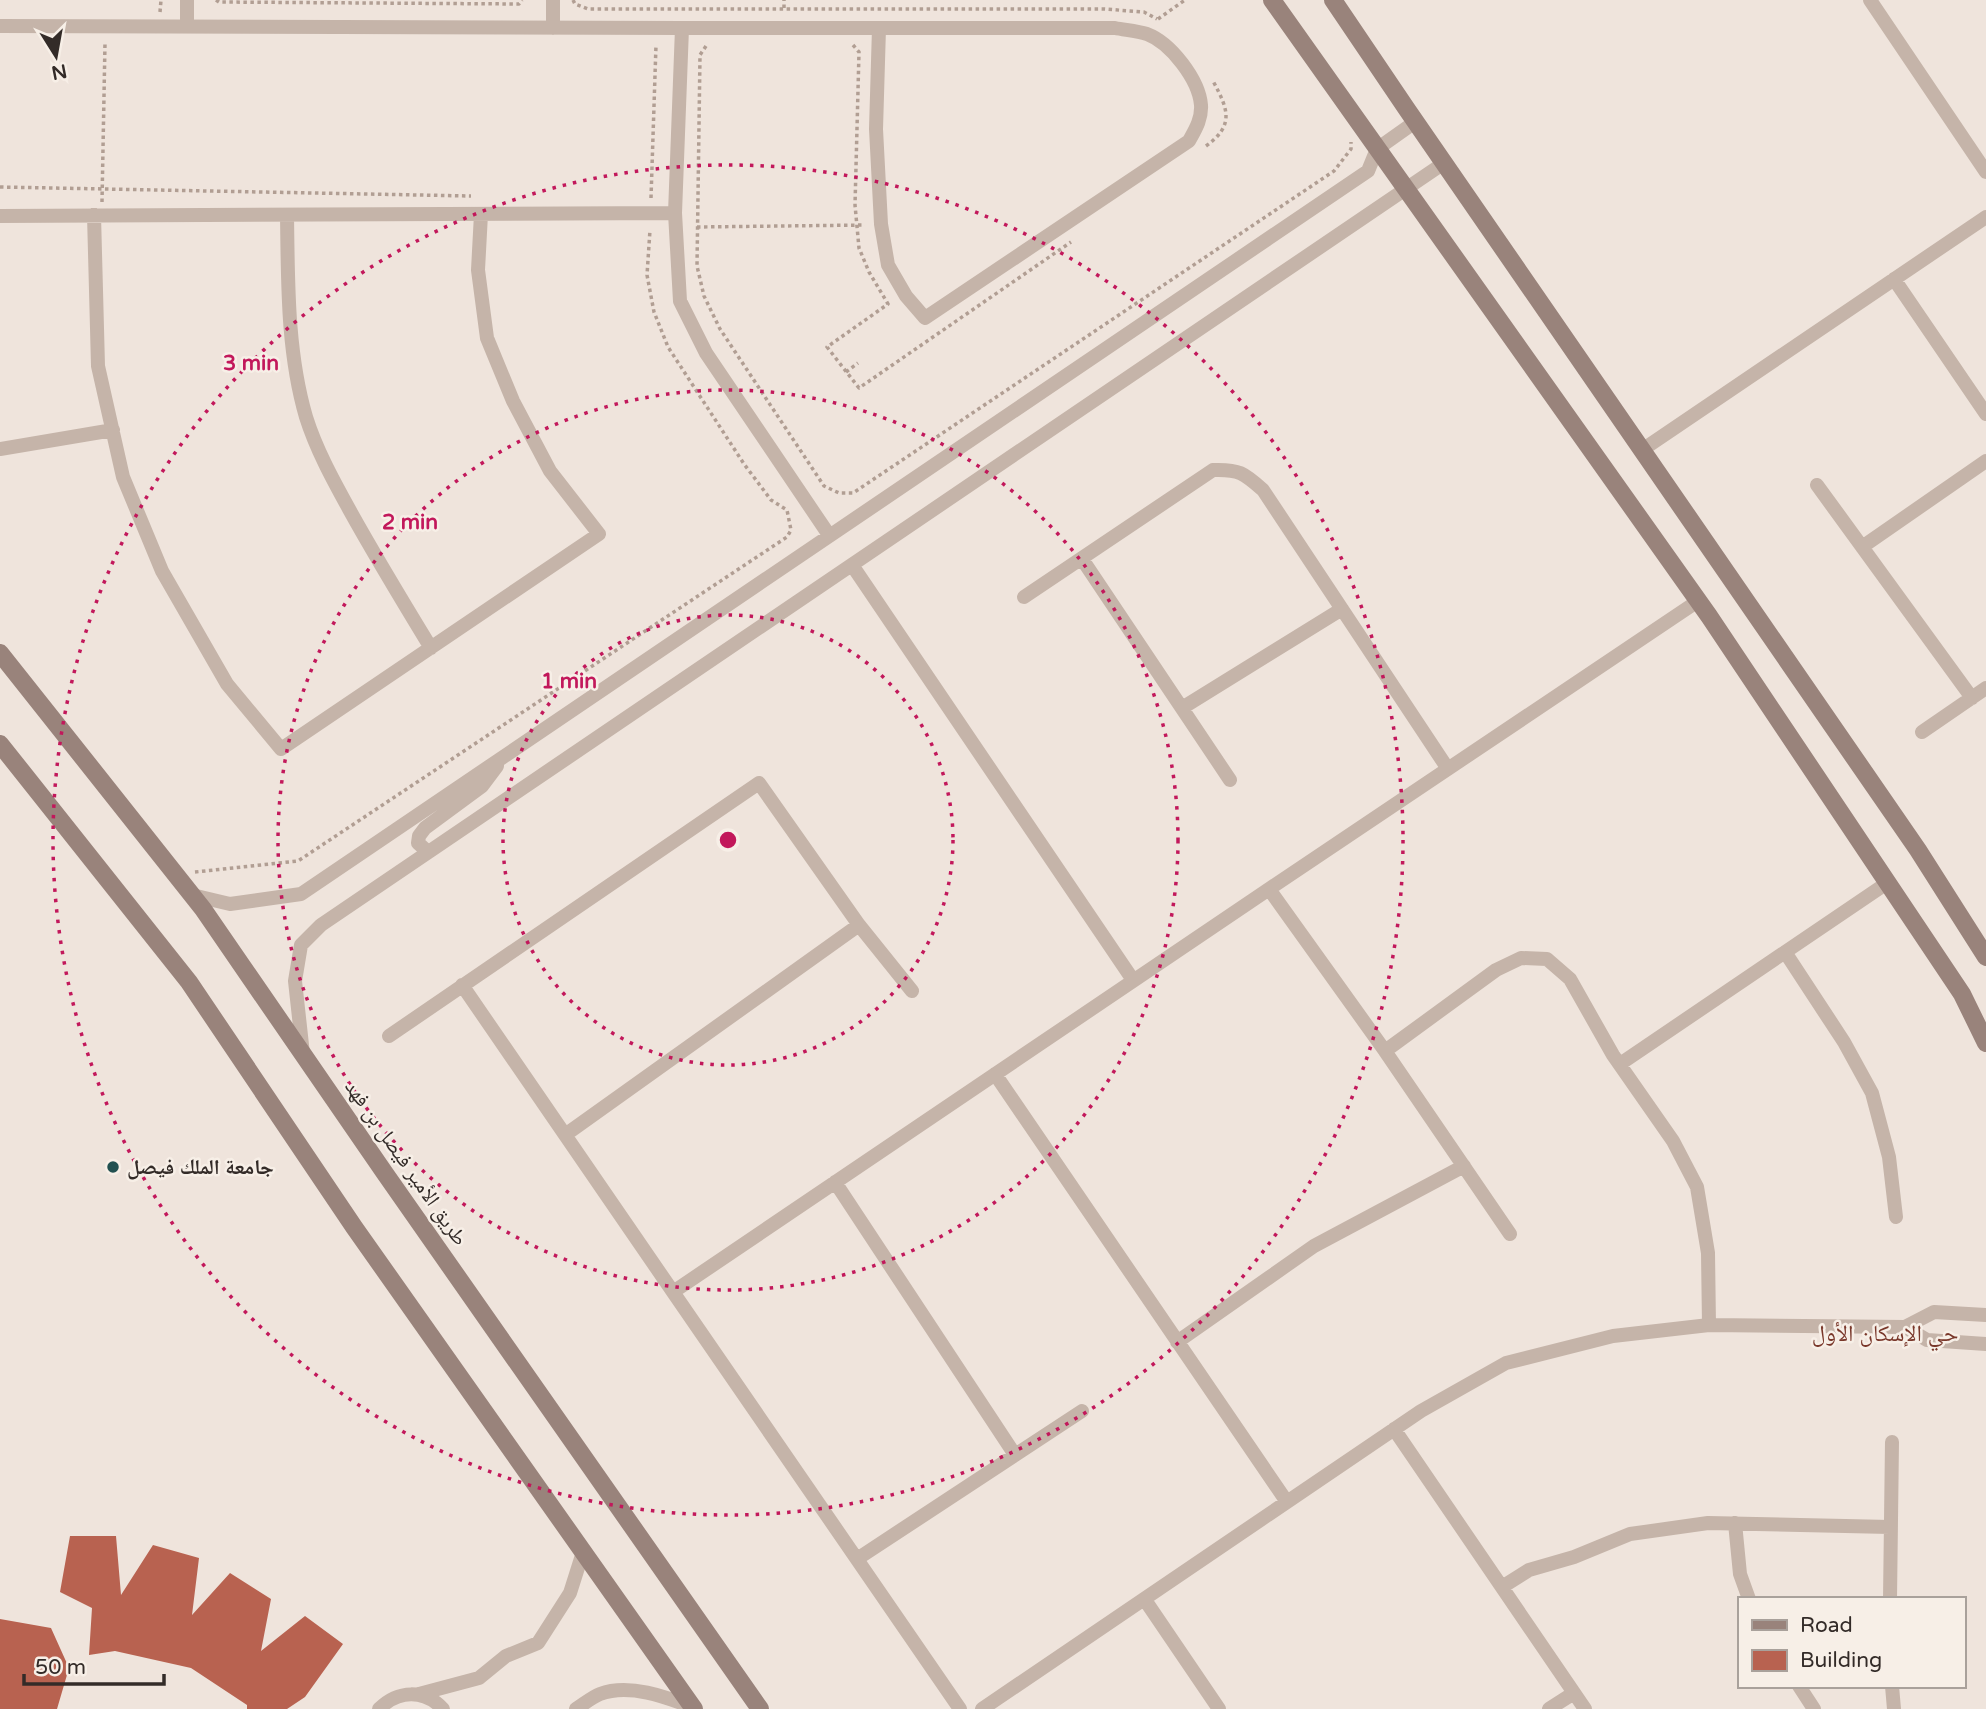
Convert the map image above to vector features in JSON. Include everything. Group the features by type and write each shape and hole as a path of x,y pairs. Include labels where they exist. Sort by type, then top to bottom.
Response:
{"main road":[{"path":"1272,0 1698,601 1962,994 1986,1043"},
{"path":"1334,0 1415,122 1918,850 1980,934 1986,957"},
{"name":"طريق الأمير فيصل بن فهد","path":"0,653 192,895 760,1709"},
{"path":"0,744 189,982 354,1227 693,1708"}],"street":[{"path":"187,0 187,26"},
{"path":"553,0 553,28"},
{"path":"1870,0 1986,172"},
{"path":"0,26 1115,28 1148,35 1173,51 1198,88 1201,107 1199,124 1189,141 925,318 906,296 888,265 881,224 876,129 879,28"},
{"path":"681,28 676,221 680,301 706,353 829,535"},
{"path":"192,895 230,904 300,894 1368,171 1377,149 1415,122"},
{"path":"304,1055 295,981 301,945 321,925 1444,163"},
{"path":"0,216 650,213 676,221"},
{"path":"98,215 98,366 123,477 162,571 227,684 281,749 599,534 550,471 513,401 487,338 478,270 481,214"},
{"path":"287,215 288,284 294,356 307,417 330,474 376,559 431,648"},
{"path":"1642,450 1986,217"},
{"path":"1894,279 1986,414"},
{"path":"0,449 113,430"},
{"path":"1862,547 1986,461"},
{"path":"1024,597 1213,470 1231,470 1245,474 1263,490 1448,769"},
{"path":"1817,485 1972,698"},
{"path":"1082,559 1230,780"},
{"path":"852,565 1133,981"},
{"path":"673,1292 1698,601"},
{"path":"1182,708 1342,609"},
{"path":"1922,732 1986,688"},
{"path":"428,852 418,844 419,836 425,828 482,786 504,756"},
{"path":"389,1037 759,783 859,925 912,991"},
{"path":"1620,1064 1887,883"},
{"path":"1269,889 1385,1051 1510,1234"},
{"path":"565,1135 859,925"},
{"path":"1785,952 1844,1042 1872,1093 1889,1157 1896,1217"},
{"path":"1385,1051 1496,970 1521,958 1547,959 1570,979 1620,1064 1673,1141 1697,1187 1708,1253 1709,1325"},
{"path":"462,985 960,1709"},
{"path":"995,1074 1287,1502"},
{"path":"1177,1342 1314,1246 1464,1166"},
{"path":"835,1182 1015,1455"},
{"path":"982,1709 1421,1411 1506,1363 1614,1336 1709,1325 1905,1327 1934,1312 1986,1315"},
{"path":"1905,1327 1927,1340 1986,1344"},
{"path":"857,1559 1082,1411"},
{"path":"1394,1429 1585,1709"},
{"path":"1890,1597 1892,1442"},
{"path":"1502,1587 1529,1570 1574,1557 1630,1534 1708,1523 1890,1527"},
{"path":"1735,1523 1740,1574 1748,1597"},
{"path":"379,1709 391,1698 419,1694 479,1678 506,1656 538,1643 570,1593 583,1552"},
{"path":"1145,1600 1219,1709"},
{"path":"1800,1688 1814,1709"},
{"path":"1892,1688 1894,1709"},
{"path":"576,1709 601,1694 623,1691 660,1695 693,1708"},
{"path":"1549,1709 1574,1693"},
{"path":"419,1694 431,1699 443,1709"}],"path":[{"path":"216,0 519,4 522,0"},
{"path":"573,0 575,4 588,9 1104,9 1144,12 1164,22"},
{"path":"784,0 784,8"},
{"path":"1157,19 1185,0"},
{"path":"193,873 298,861 787,537 791,530 787,510 771,500 744,464 668,347 654,312 647,275 657,9"},
{"path":"98,215 103,189 105,43"},
{"path":"843,43 856,46 859,52 855,205 859,248 869,272 888,304 827,347 859,388 1073,240"},
{"path":"713,44 704,46 700,55 697,266 704,296 720,329 824,486 839,493 853,493 1334,171"},
{"path":"1197,152 1219,136 1226,123 1226,108 1214,82 1206,73"},
{"path":"0,187 473,196"},
{"path":"676,221 697,227 881,224"},
{"path":"846,372 858,363"}],"building":[{"path":"70,1536 116,1536 121,1595 153,1545 199,1558 192,1615 230,1573 271,1599 261,1651 305,1616 343,1644 305,1697 287,1709 247,1709 247,1705 191,1668 115,1651 89,1655 92,1608 60,1592"},
{"path":"0,1619 51,1628 69,1668 57,1709 0,1709"}],"place":[{"name":"جامعة الملك فيصل","path":"113,1167"}],"district":[{"name":"حي الإسكان الأول","path":"1885,1334"}]}
